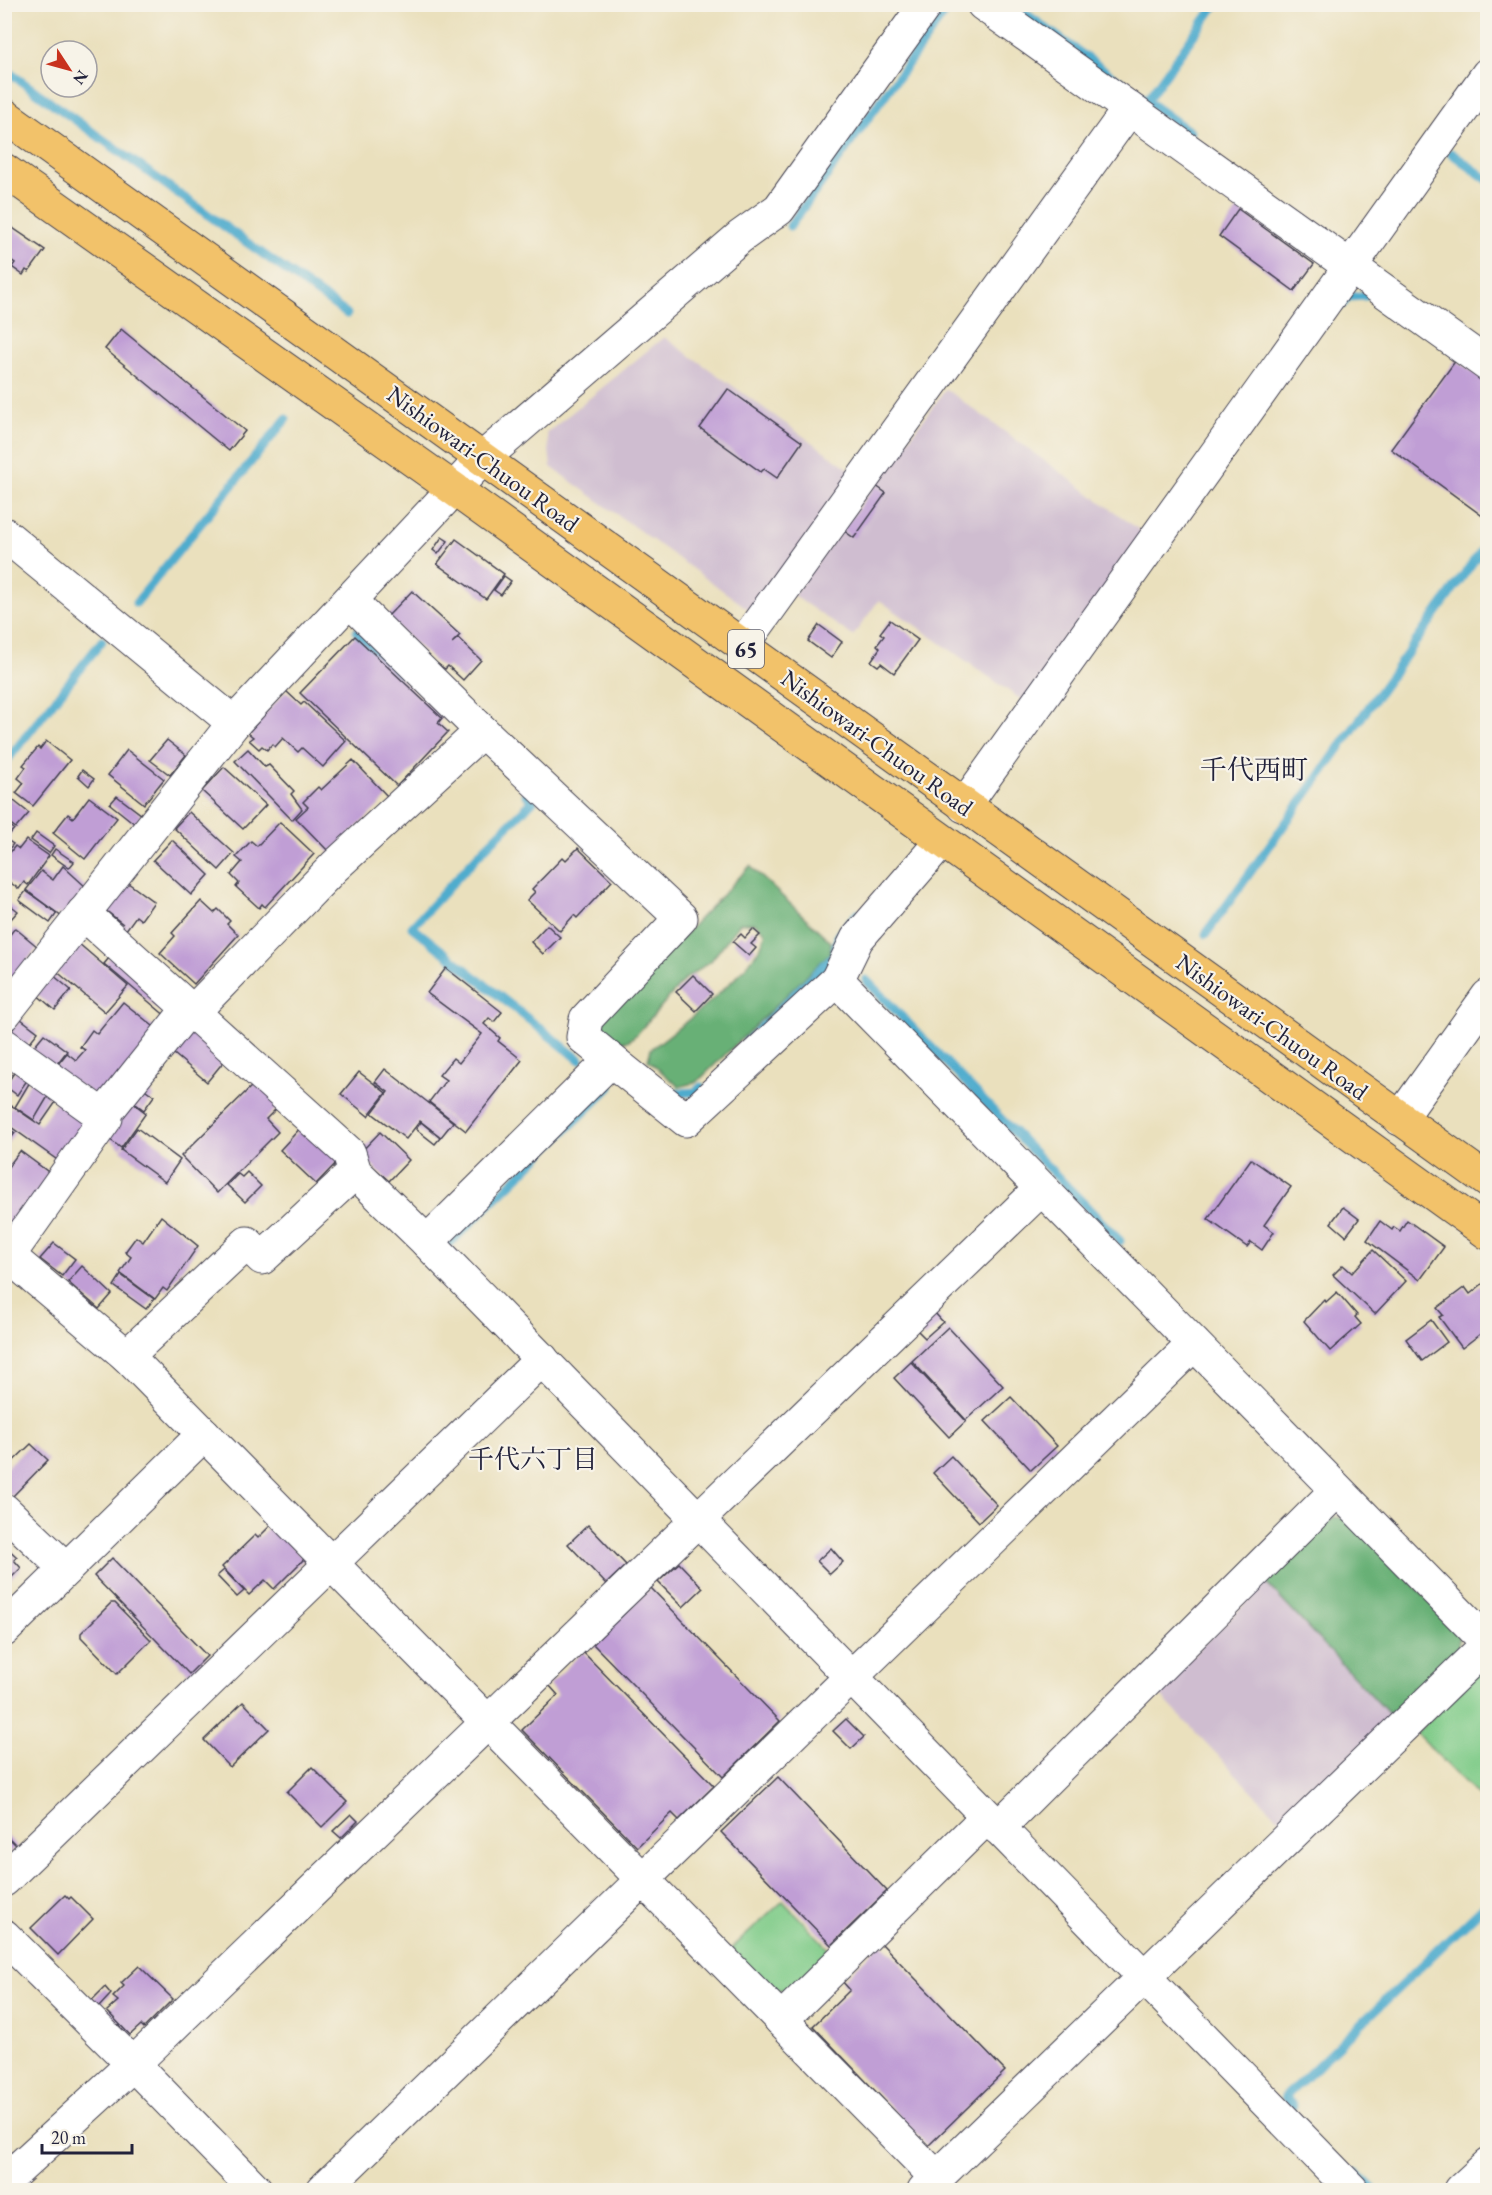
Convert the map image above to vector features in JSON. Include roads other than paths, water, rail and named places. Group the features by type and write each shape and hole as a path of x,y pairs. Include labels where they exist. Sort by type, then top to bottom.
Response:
{"main road":[{"name":"Nishiowari-Chuou Road","path":"4,115 1488,1181"},
{"name":"Nishiowari-Chuou Road","path":"4,170 454,489 1488,1233"}],"street":[{"path":"4,1014 234,723 482,459 740,237 779,209 926,4"},
{"path":"983,4 1488,365"},
{"path":"964,806 1488,74"},
{"path":"742,646 1129,109"},
{"path":"4,534 234,723"},
{"path":"350,601 482,731 681,918 586,1019 583,1037 686,1120 837,980 857,939 942,841"},
{"path":"103,1116 192,1009 335,866 482,731"},
{"path":"83,914 192,1009 349,1153 355,1172 542,1359 1352,2190"},
{"path":"4,1045 106,1118 6,1257 127,1356 781,2020 930,2184 1488,1643 837,980"},
{"path":"1400,1119 1488,996"},
{"path":"427,1242 611,1060"},
{"path":"127,1356 247,1243 261,1258 355,1172"},
{"path":"4,2182 134,2064 1041,1189"},
{"path":"322,2190 1194,1344"},
{"path":"4,1880 542,1359"},
{"path":"4,1630 204,1434"},
{"path":"781,2020 993,1822 1337,1490"},
{"path":"4,1510 66,1569"},
{"path":"4,1936 134,2064 256,2190"},
{"path":"1461,2190 1488,2165"}],"waterway":[{"path":"1012,4 1190,132"},
{"path":"1147,100 1216,4"},
{"path":"790,226 948,8 966,5"},
{"path":"4,69 347,314"},
{"path":"1451,153 1488,180"},
{"path":"1343,304 1348,297 1365,296"},
{"path":"136,603 286,419"},
{"path":"1206,934 1488,541"},
{"path":"357,632 399,672"},
{"path":"4,764 102,641"},
{"path":"526,794 533,801 481,852 412,927 580,1060"},
{"path":"747,1042 835,954 838,935 857,914"},
{"path":"866,980 1120,1241"},
{"path":"450,1243 610,1087"},
{"path":"678,1093 696,1092 701,1087"},
{"path":"1293,2106 1285,2097 1488,1902"},
{"path":"1357,2173 1374,2190"}],"district":[{"name":"千代西町","path":"1254,770"},
{"name":"千代六丁目","path":"533,1459"}]}
